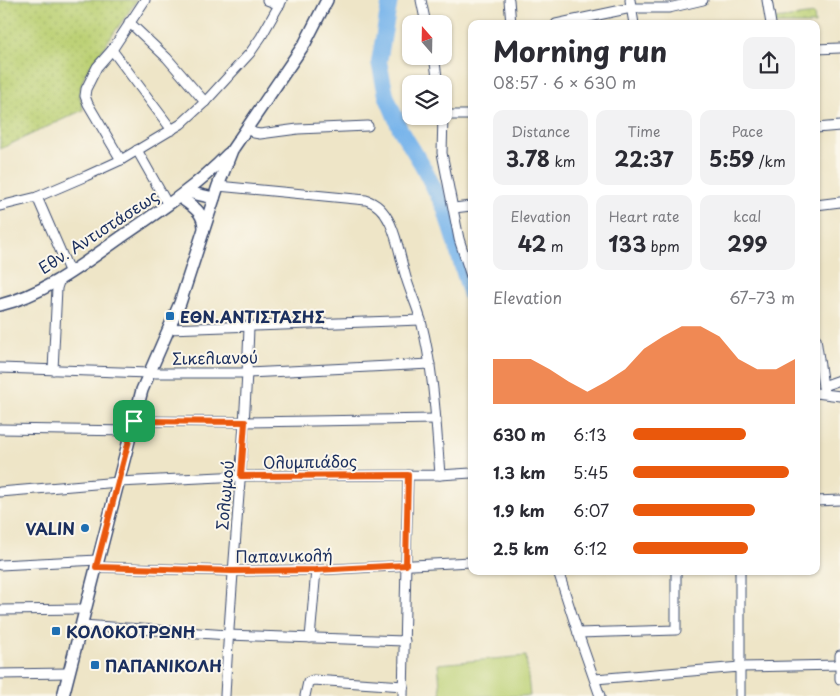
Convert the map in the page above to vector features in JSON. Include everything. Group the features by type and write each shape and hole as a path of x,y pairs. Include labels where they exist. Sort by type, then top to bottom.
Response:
{"street":[{"path":"121,160 88,104 85,96 86,89 97,67 112,50 145,0"},
{"path":"0,206 38,197 121,160 172,130 205,102 250,53 281,2 266,0"},
{"path":"63,696 133,426 149,373 180,303 216,192 232,150 305,43 327,0"},
{"path":"421,0 424,15"},
{"path":"509,0 511,20"},
{"path":"571,20 630,4 669,8 703,0"},
{"path":"767,0 770,20"},
{"path":"630,4 633,20"},
{"path":"129,22 167,58 205,102"},
{"path":"820,50 840,48"},
{"path":"112,50 172,130"},
{"path":"452,115 468,115"},
{"path":"443,125 442,153 459,239 468,267"},
{"path":"247,128 254,133 260,134 368,126"},
{"path":"820,128 840,126"},
{"path":"136,150 168,205"},
{"name":"Εθν. Αντιστάσεως","path":"0,305 23,297 65,276 183,194 213,170 232,150"},
{"path":"183,194 216,192 371,202 381,211 394,230 405,275 421,320 430,364 440,475"},
{"path":"183,194 198,210 203,219 204,230"},
{"path":"38,197 65,276 57,288 53,370"},
{"path":"820,204 840,202"},
{"path":"454,208 468,206"},
{"path":"168,329 421,320"},
{"name":"Σολωμού","path":"225,696 232,571 245,422 249,327"},
{"name":"Σικελιανού","path":"0,368 149,373 248,373 430,364"},
{"path":"821,391 840,380"},
{"path":"821,391 840,396"},
{"path":"0,429 436,419"},
{"name":"Ολυμπιάδος","path":"0,492 119,482 241,476 468,473"},
{"path":"403,696 408,475"},
{"path":"820,501 840,500"},
{"name":"Παπανικολή","path":"0,565 97,563 232,571 316,570 468,562"},
{"path":"310,638 316,570"},
{"path":"559,575 600,696"},
{"path":"578,632 676,630 676,575"},
{"path":"740,575 740,696"},
{"path":"0,610 86,609"},
{"path":"82,625 228,635 405,641"},
{"path":"840,655 840,679"},
{"path":"595,679 740,667 839,665"},
{"path":"0,674 69,673"},
{"path":"305,696 308,682 313,680 404,686"}],"green space":[{"path":"0,0 137,0 85,74 79,92 83,110 0,149"},
{"path":"814,14 815,20 775,20"},
{"path":"526,656 530,696 441,696 438,664"}],"waterway":[{"path":"390,0 379,62 386,95 400,129 421,163 444,207 468,286"}],"place":[{"name":"ΕΘΝ.ΑΝΤΙΣΤΑΣΗΣ","path":"170,316"},
{"name":"VALIN","path":"85,528"},
{"name":"ΚΟΛΟΚΟΤΡΩΝΗ","path":"56,631"},
{"name":"ΠΑΠΑΝΙΚΟΛΗ","path":"95,665"}],"route":[{"path":"134,421 245,422 241,476 408,475 406,565 316,570 232,571 96,567 134,421"}]}
